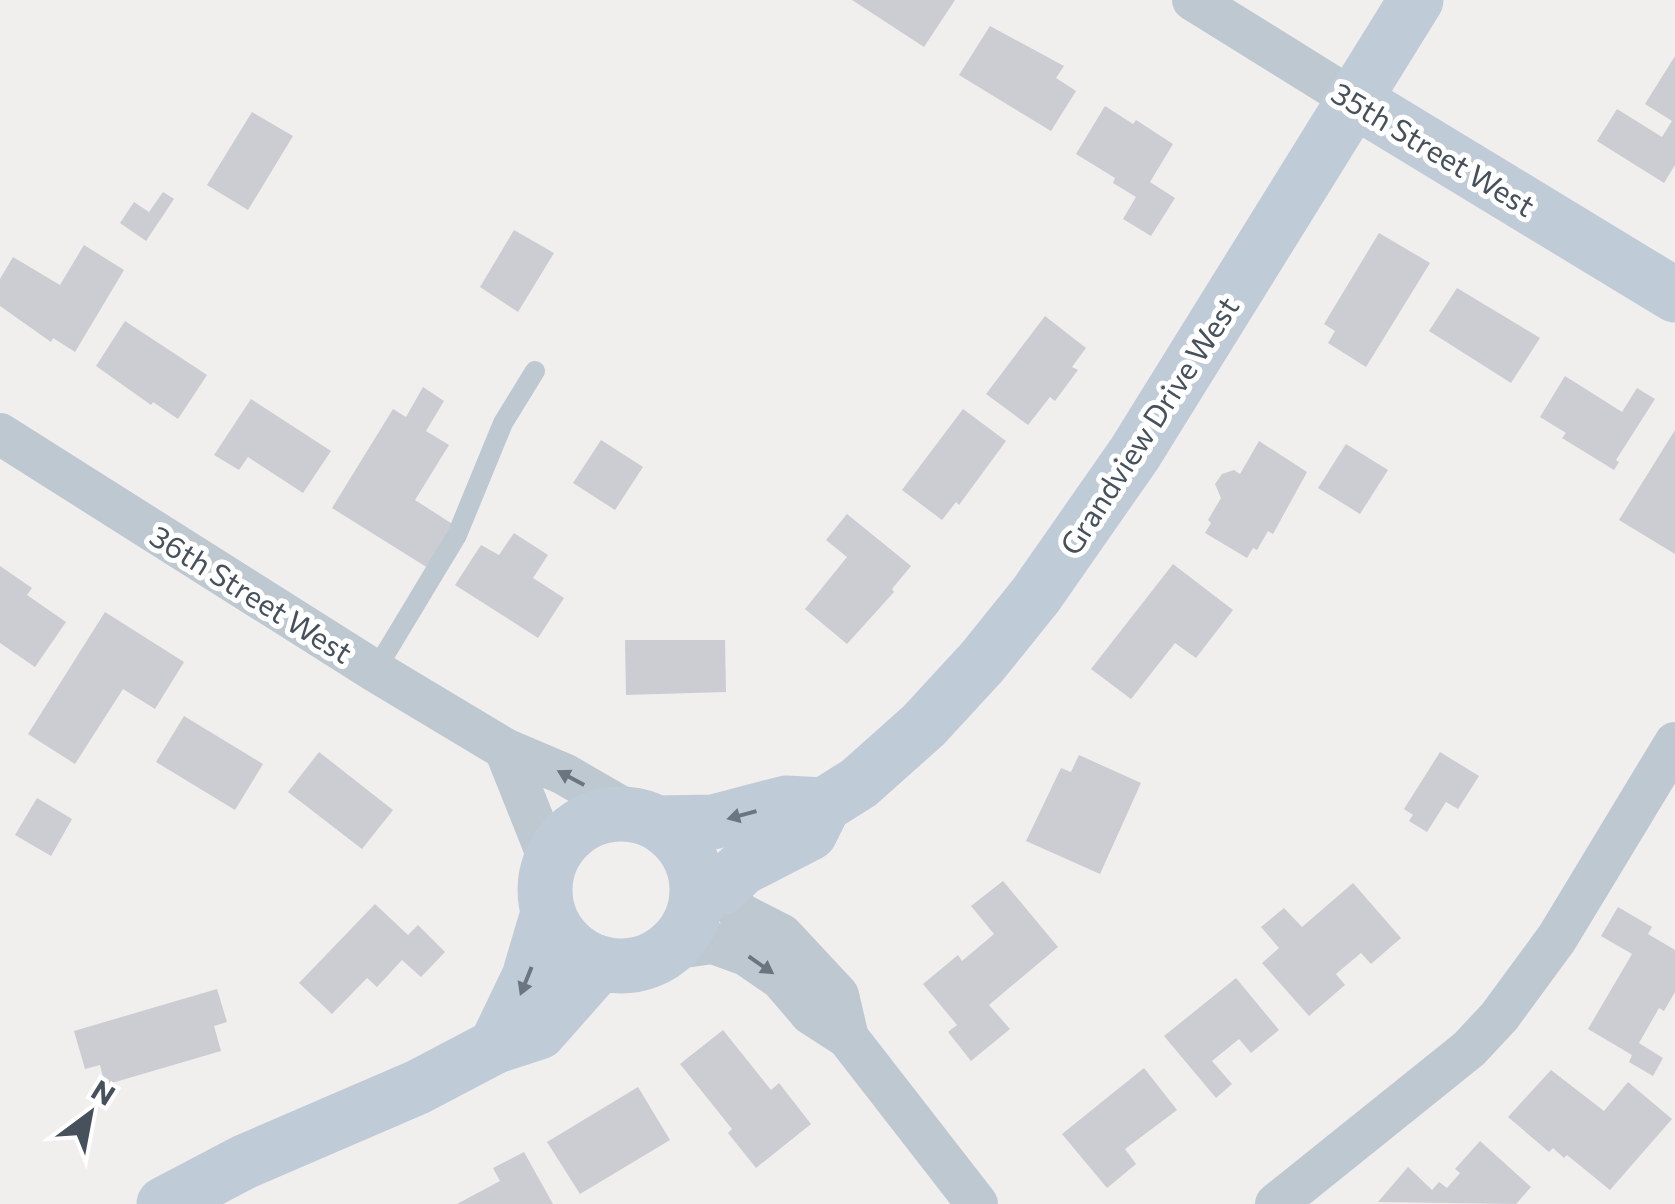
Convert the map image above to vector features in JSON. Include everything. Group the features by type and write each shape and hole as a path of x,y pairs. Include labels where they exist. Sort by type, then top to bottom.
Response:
{"street":[{"name":"35th Street West","path":"1193,0 1675,296"},
{"name":"Grandview Drive West","path":"710,886 810,833 824,805 859,783 924,725 982,662 1036,594 1135,453 1416,0"},
{"name":"36th Street West","path":"0,434 505,749 564,774 646,819"},
{"path":"1276,1204 1469,1049 1499,1017 1556,938 1675,743"},
{"path":"505,749 560,936 578,953 600,963 624,966 648,961 670,949 686,931 710,886"},
{"path":"496,1046 529,976 563,840 583,824 607,815 714,822 786,803 824,805"},
{"path":"646,819 678,839 710,886 740,912 782,935 838,995 848,1038"},
{"path":"670,949 712,944 746,954 781,979 811,1014 848,1038 978,1204"},
{"path":"164,1204 244,1162 418,1087 496,1046 539,1032 600,963"}],"lane":[{"path":"375,671 458,535 503,423 535,372"}],"building":[{"path":"852,0 955,0 924,47"},
{"path":"990,26 1064,66 1056,78 1076,91 1051,131 959,75"},
{"path":"1675,56 1675,165 1664,183 1597,141 1617,109 1662,137 1672,121 1645,104"},
{"path":"1105,106 1173,144 1150,182 1175,198 1151,236 1123,219 1136,197 1113,183 1115,178 1076,154"},
{"path":"252,112 293,136 248,210 207,185"},
{"path":"163,192 174,199 146,241 120,223 134,202 149,212"},
{"path":"514,230 554,253 518,312 480,287"},
{"path":"1379,233 1430,263 1366,367 1328,343 1335,331 1324,324"},
{"path":"84,245 124,270 75,352 53,338 51,342 0,306 0,279 13,257 60,285"},
{"path":"1457,288 1540,338 1511,383 1429,331"},
{"path":"1045,316 1086,348 1072,367 1078,370 1055,401 1050,397 1028,425 986,394"},
{"path":"125,321 207,375 178,419 96,366"},
{"path":"1565,376 1622,412 1637,388 1655,399 1616,460 1619,462 1614,470 1562,438 1566,433 1540,417"},
{"path":"423,387 444,401 426,431 449,445 415,500 454,525 428,568 332,508 393,409 406,417"},
{"path":"251,399 331,451 303,493 248,457 239,470 214,455"},
{"path":"963,409 1006,441 959,505 956,502 942,520 902,490"},
{"path":"1675,430 1675,554 1619,520"},
{"path":"601,440 643,467 615,510 573,483"},
{"path":"1259,441 1307,472 1273,534 1268,531 1247,558 1205,533 1221,498 1215,484 1222,474 1234,470 1240,474"},
{"path":"1346,444 1388,470 1360,514 1318,488"},
{"path":"847,514 911,566 892,589 894,592 847,644 805,609 847,557 826,540"},
{"path":"514,533 548,555 533,578 564,598 538,638 455,585 481,545 499,555"},
{"path":"1173,564 1233,610 1196,658 1175,643 1131,699 1091,669"},
{"path":"0,566 32,588 27,595 66,622 35,667 0,643"},
{"path":"105,612 184,662 155,709 123,689 75,764 28,734"},
{"path":"625,640 725,640 726,692 626,695"},
{"path":"184,716 263,764 235,810 156,762"},
{"path":"319,752 393,810 362,849 288,792"},
{"path":"1440,752 1479,776 1458,809 1446,802 1427,832 1409,821 1413,815 1404,809"},
{"path":"1079,755 1141,783 1100,874 1026,841 1061,768 1071,772"},
{"path":"37,798 72,819 51,856 15,835"},
{"path":"1003,881 1058,947 989,1005 1010,1029 971,1061 948,1032 957,1025 923,984 958,955 962,961 994,934 971,906"},
{"path":"1353,883 1401,938 1371,964 1361,953 1336,974 1345,985 1309,1016 1262,963 1279,948 1261,927 1284,908 1302,927"},
{"path":"375,904 408,935 418,925 445,952 421,977 402,960 377,987 367,978 332,1014 299,983"},
{"path":"1618,907 1652,927 1648,934 1675,950 1675,992 1664,1011 1659,1008 1639,1043 1663,1058 1653,1076 1629,1062 1632,1055 1588,1029 1632,954 1601,936"},
{"path":"1236,978 1279,1030 1251,1053 1239,1039 1212,1061 1232,1084 1216,1098 1164,1036"},
{"path":"217,989 227,1022 214,1026 221,1051 105,1085 100,1065 85,1069 74,1031"},
{"path":"723,1030 771,1090 779,1083 811,1124 756,1168 728,1133 732,1129 680,1064"},
{"path":"1144,1068 1177,1110 1125,1149 1136,1164 1107,1188 1062,1134"},
{"path":"1551,1070 1604,1111 1628,1082 1672,1119 1610,1190 1567,1155 1564,1158 1553,1148 1549,1152 1508,1117"},
{"path":"638,1087 670,1140 580,1194 547,1142"},
{"path":"1480,1141 1531,1187 1516,1204 1378,1202 1408,1167 1432,1190 1439,1182 1447,1188 1460,1173 1455,1169"},
{"path":"524,1152 553,1204 457,1204 500,1181 493,1168"}]}
